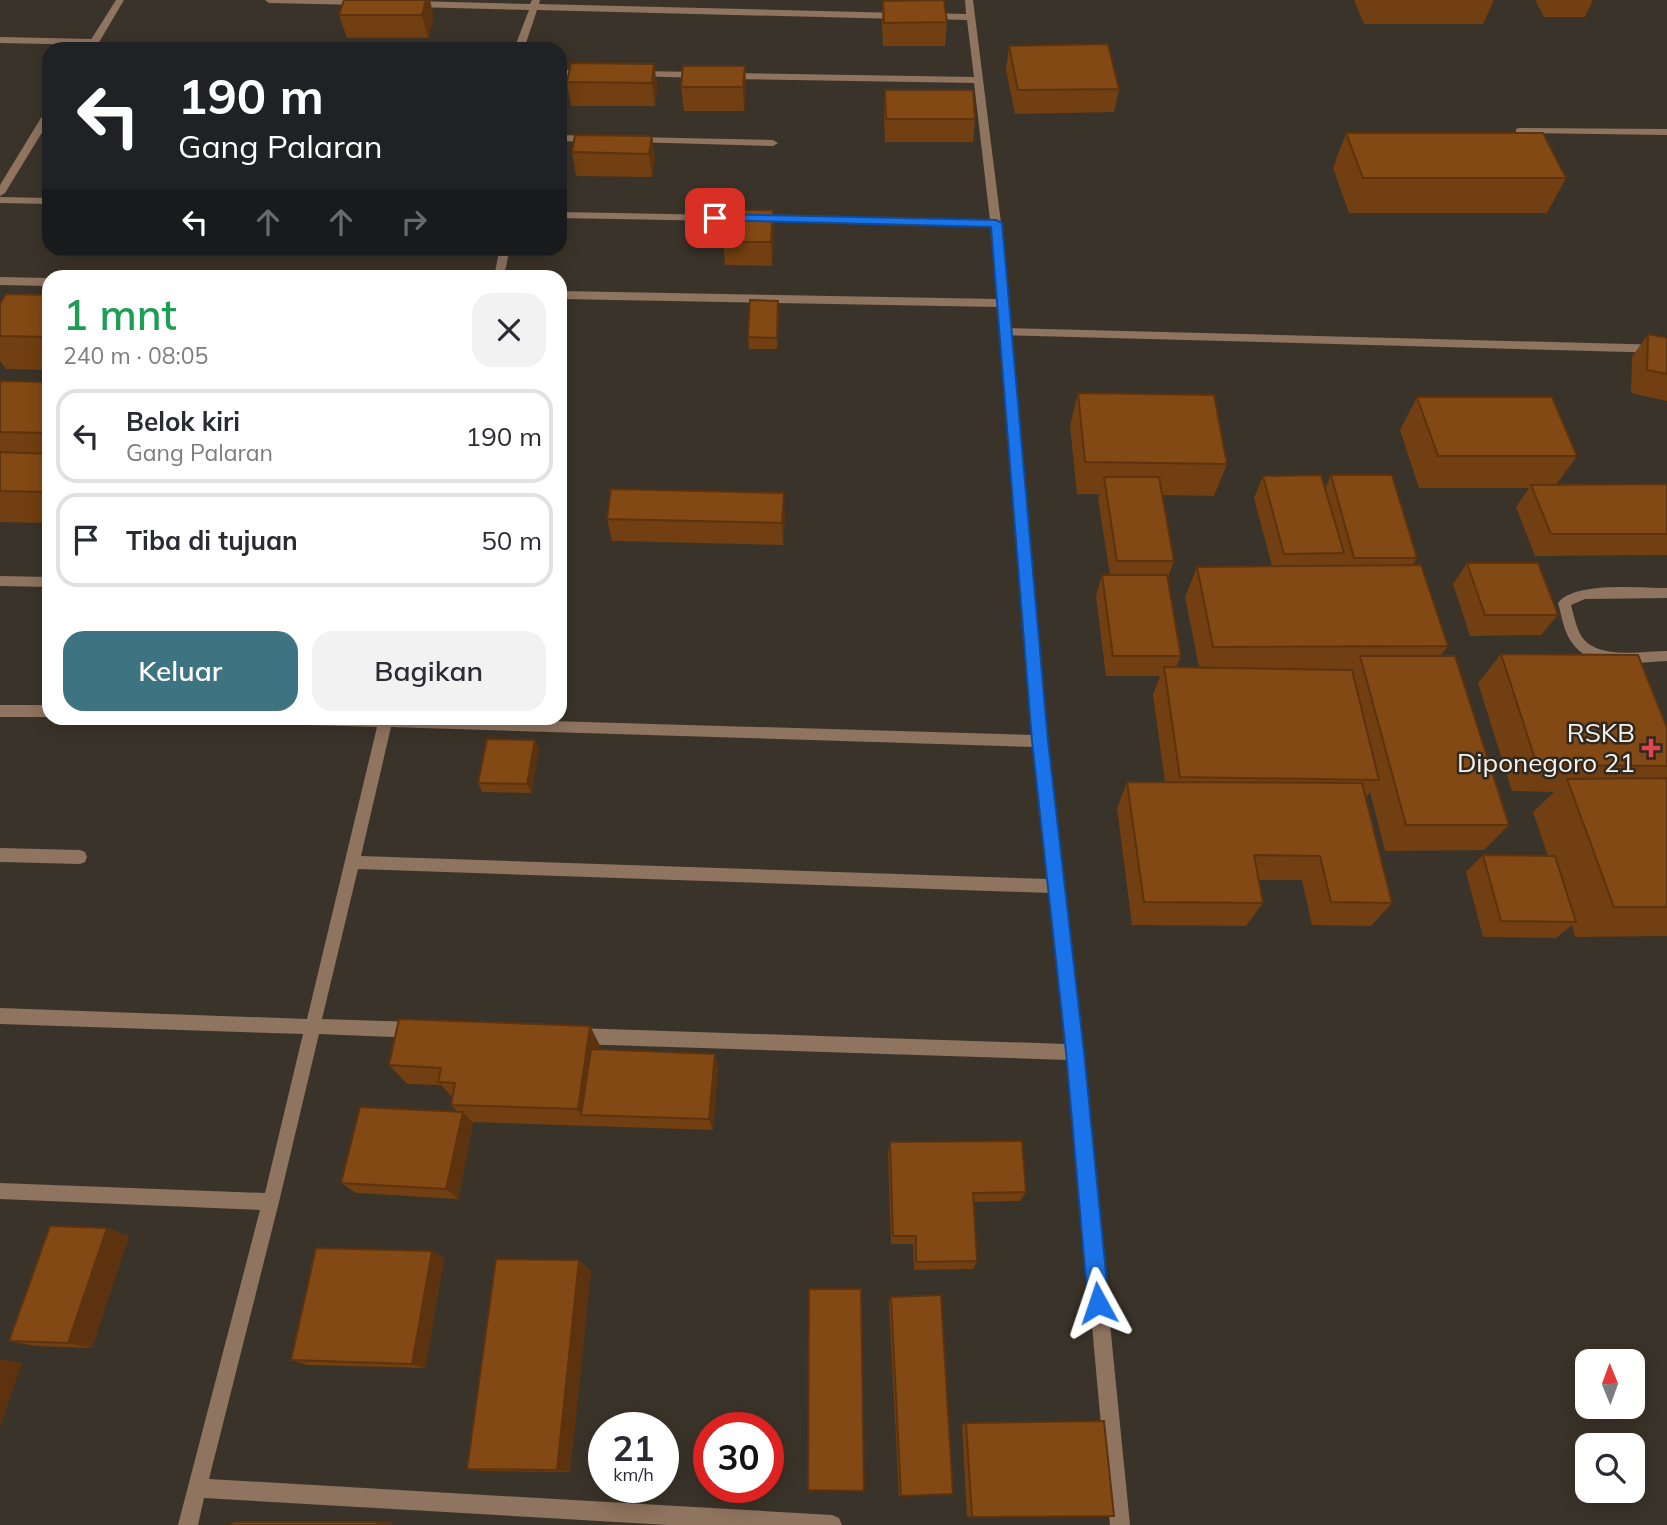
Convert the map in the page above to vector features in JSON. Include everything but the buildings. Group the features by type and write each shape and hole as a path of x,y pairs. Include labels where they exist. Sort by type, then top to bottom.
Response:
{"street":[{"path":"94,42 120,0"},
{"path":"269,0 366,2"},
{"path":"969,0 996,223 1040,741 1075,1052 1119,1525"},
{"path":"408,3 535,4 905,16"},
{"path":"521,42 535,4"},
{"path":"918,16 971,17"},
{"path":"0,40 42,42"},
{"path":"567,73 602,74"},
{"path":"630,74 979,80"},
{"path":"0,193 42,130"},
{"path":"1519,131 1667,132"},
{"path":"567,138 600,139"},
{"path":"627,140 773,144"},
{"path":"0,200 42,201"},
{"path":"567,215 996,223"},
{"path":"0,281 42,282"},
{"path":"567,295 1002,303"},
{"path":"1004,332 1667,349"},
{"path":"0,581 42,582"},
{"path":"1667,593 1584,594 1564,603 1578,641 1588,651 1608,657 1667,656"},
{"path":"0,711 42,711"},
{"path":"188,1525 271,1202 385,725"},
{"path":"542,725 1040,741"},
{"path":"0,855 80,857"},
{"path":"351,862 1056,886"},
{"path":"0,1016 433,1030"},
{"path":"555,1035 1075,1052"},
{"path":"0,1191 271,1202"},
{"path":"197,1488 832,1525"}],"place":[{"name":"RSKB Diponegoro 21","path":"1651,748"}],"route":[{"path":"715,218 996,223 1040,741 1075,1052 1098,1303"}]}
